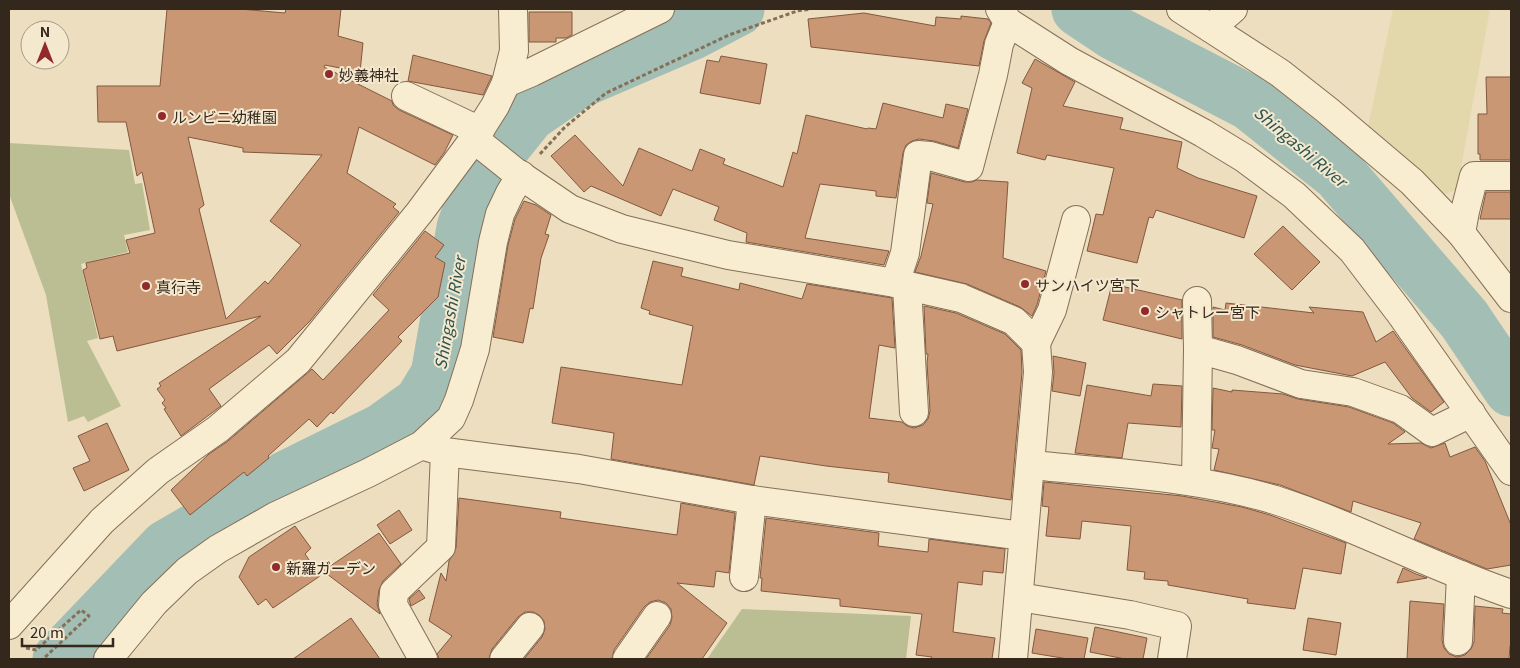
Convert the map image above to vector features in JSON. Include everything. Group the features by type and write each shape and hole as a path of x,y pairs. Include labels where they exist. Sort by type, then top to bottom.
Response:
{"street":[{"path":"13,635 102,522 158,471 218,429 298,361 480,139 506,83 514,50 513,9"},
{"path":"506,83 660,9"},
{"path":"1181,9 1280,73 1412,182 1462,232 1511,298"},
{"path":"1211,28 1233,9"},
{"path":"914,412 901,284 918,155 930,156 969,167 999,44 1004,15 1068,61 1202,133 1244,158 1294,195 1352,250 1400,313 1511,471"},
{"path":"406,96 480,139 517,173 570,209 622,229 728,255 779,262 901,284 961,298 1014,321 1036,342"},
{"path":"423,659 393,605 394,592 441,547 433,448 451,418 459,400 475,349 493,242 500,214 510,194 517,173"},
{"path":"1462,232 1474,176 1511,176"},
{"path":"1013,659 1020,597 1023,536 1038,372 1036,342 1052,310 1076,220"},
{"path":"1196,482 1197,301"},
{"path":"1198,349 1237,360 1302,384 1353,392 1400,409 1432,432 1471,414"},
{"path":"108,659 154,603 187,571 218,549 276,516 368,473 433,448 579,469 752,500 1023,536"},
{"path":"1031,465 1196,482 1274,500 1349,527 1461,575 1511,594"},
{"path":"744,577 752,500"},
{"path":"1458,641 1461,575"},
{"path":"1020,597 1130,615 1177,626 1172,659"},
{"path":"627,659 657,616"},
{"path":"504,659 530,627"}],"path":[{"path":"517,173 564,128 606,93 729,35 797,11 811,9"},
{"path":"13,635 36,650 81,610 89,616 44,659"}],"shaded area":[{"path":"1393,9 1490,9 1457,189 1444,195 1368,127"}],"green space":[{"path":"9,143 129,150 135,184 142,183 150,230 124,235 128,252 81,264 98,338 87,341 121,406 88,422 84,416 68,422 46,295 9,194"},
{"path":"742,609 911,616 906,659 707,659"}],"building":[{"path":"167,9 240,9 285,13 286,9 341,9 338,36 363,43 360,72 325,65 324,67 392,101 393,105 399,110 453,135 444,153 435,165 359,127 347,173 396,204 393,207 399,212 310,321 277,354 269,345 209,389 221,406 181,436 164,409 166,408 162,403 165,400 157,389 161,386 159,383 261,316 117,351 113,336 100,339 83,270 87,268 86,263 130,253 126,240 155,233 142,172 137,176 126,122 98,122 97,86 160,86","holes":["188,137 243,148 243,152 322,155 270,221 301,245 268,284 265,281 226,319 199,209 204,205"]},
{"path":"529,12 572,12 572,35 566,38 556,38 556,42 529,42"},
{"path":"864,13 935,26 936,17 961,19 961,16 988,19 991,23 984,41 979,66 811,47 808,19"},
{"path":"413,55 492,76 483,95 408,81"},
{"path":"721,56 767,64 760,104 700,93 707,60 719,62"},
{"path":"1035,59 1075,82 1063,106 1123,118 1120,129 1182,142 1177,168 1198,178 1257,196 1244,238 1156,210 1153,218 1149,217 1137,263 1087,251 1096,214 1103,215 1114,168 1047,155 1045,160 1017,153 1032,88 1022,83"},
{"path":"1486,77 1511,77 1511,160 1480,160 1480,154 1478,154 1478,114 1487,114"},
{"path":"883,103 943,118 946,104 968,109 958,148 919,139 906,145 896,198 876,196 876,191 820,184 805,238 889,251 884,265 746,242 747,233 714,220 719,207 673,189 661,216 591,186 584,192 551,156 575,135 623,186 639,148 692,171 700,149 725,159 723,164 783,187 793,152 797,154 806,115 867,129 876,129"},
{"path":"931,173 965,182 977,180 1008,182 1003,258 1046,271 1037,305 1032,316 1020,307 967,284 915,272 921,256 933,204 927,203"},
{"path":"1486,192 1511,192 1511,219 1480,219"},
{"path":"524,201 536,205 551,215 545,234 549,235 541,258 533,309 530,308 523,343 493,337 508,245 515,219"},
{"path":"1283,226 1320,262 1292,290 1254,254"},
{"path":"425,231 444,245 435,257 445,263 438,297 398,337 402,341 333,414 331,412 317,427 309,419 268,456 269,458 247,476 244,472 190,515 171,490 209,454 228,441 312,369 323,380 389,310 373,295"},
{"path":"653,261 683,268 681,276 739,290 740,283 802,299 807,284 892,298 895,348 879,345 869,418 902,422 914,428 923,425 928,419 930,411 924,306 956,313 1005,334 1021,350 1022,372 1011,500 888,482 889,473 760,456 754,485 611,459 614,433 552,423 561,367 682,385 693,326 649,314 650,311 641,308"},
{"name":"シャトレー宮下","path":"1112,284 1182,300 1182,339 1103,320"},
{"path":"1226,303 1314,313 1309,307 1363,312 1376,342 1393,331 1444,402 1431,412 1412,398 1385,362 1352,376 1295,365 1242,345 1213,337 1213,307 1225,310"},
{"path":"1053,356 1086,363 1080,396 1052,391"},
{"path":"1153,384 1182,386 1181,427 1128,423 1122,458 1075,453 1087,385 1151,396"},
{"path":"1213,388 1232,392 1232,390 1283,394 1298,399 1349,407 1393,423 1405,432 1388,444 1421,443 1431,448 1445,443 1450,457 1475,447 1485,461 1511,525 1511,565 1487,569 1414,539 1421,523 1353,501 1351,512 1280,485 1214,470 1219,449 1212,448 1215,430 1212,430"},
{"path":"107,423 129,470 84,491 73,468 90,461 78,436"},
{"path":"1044,482 1182,496 1242,507 1270,515 1346,543 1341,574 1303,568 1295,609 1247,603 1248,599 1168,585 1168,581 1144,579 1145,572 1127,570 1131,526 1082,521 1080,539 1046,536 1049,507 1042,506"},
{"path":"459,498 561,512 560,518 677,535 681,503 735,513 729,573 716,571 714,587 677,583 727,623 702,659 646,659 670,625 672,618 671,609 666,603 658,600 650,602 644,607 614,650 612,659 524,659 542,637 545,629 544,621 539,615 533,612 525,612 518,617 492,649 489,659 439,659 437,654 452,636 429,621 441,573 446,581 449,561 456,548"},
{"path":"399,510 412,530 390,544 377,525"},
{"path":"766,518 879,533 878,546 928,552 929,539 1005,549 1003,573 983,571 982,585 958,582 953,632 995,638 992,659 931,659 932,657 916,655 922,614 840,606 840,599 761,591 762,578 760,578"},
{"path":"295,526 311,548 305,554 320,576 273,608 266,599 258,605 239,577 249,557"},
{"path":"379,533 401,564 383,581 379,590 377,604 380,614 323,571"},
{"path":"1403,568 1416,574 1427,578 1397,583"},
{"path":"419,590 425,598 411,606 409,599"},
{"path":"1410,601 1444,604 1442,640 1444,648 1449,654 1457,657 1465,655 1471,649 1474,642 1475,606 1503,609 1502,613 1511,614 1509,659 1407,659"},
{"path":"351,618 380,659 293,659"},
{"path":"1308,618 1341,623 1336,655 1303,650"},
{"path":"1095,627 1147,638 1143,659 1125,659 1090,652"},
{"path":"1036,629 1088,638 1084,659 1068,659 1032,653"}],"waterway":[{"name":"Shingashi River","path":"60,659 167,547 285,479 382,431 421,403 438,375 464,228 479,185 500,150 529,114 574,83 693,32 737,9"},
{"name":"Shingashi River","path":"1079,9 1115,33 1250,103 1339,174 1464,319 1511,389"}],"place":[{"name":"妙義神社","path":"329,74"},
{"name":"ルンビニ幼稚園","path":"162,116"},
{"name":"サンハイツ宮下","path":"1025,284"},
{"name":"真行寺","path":"146,286"},
{"name":"シャトレー宮下","path":"1145,311"},
{"name":"新羅ガーデン","path":"276,567"}]}
